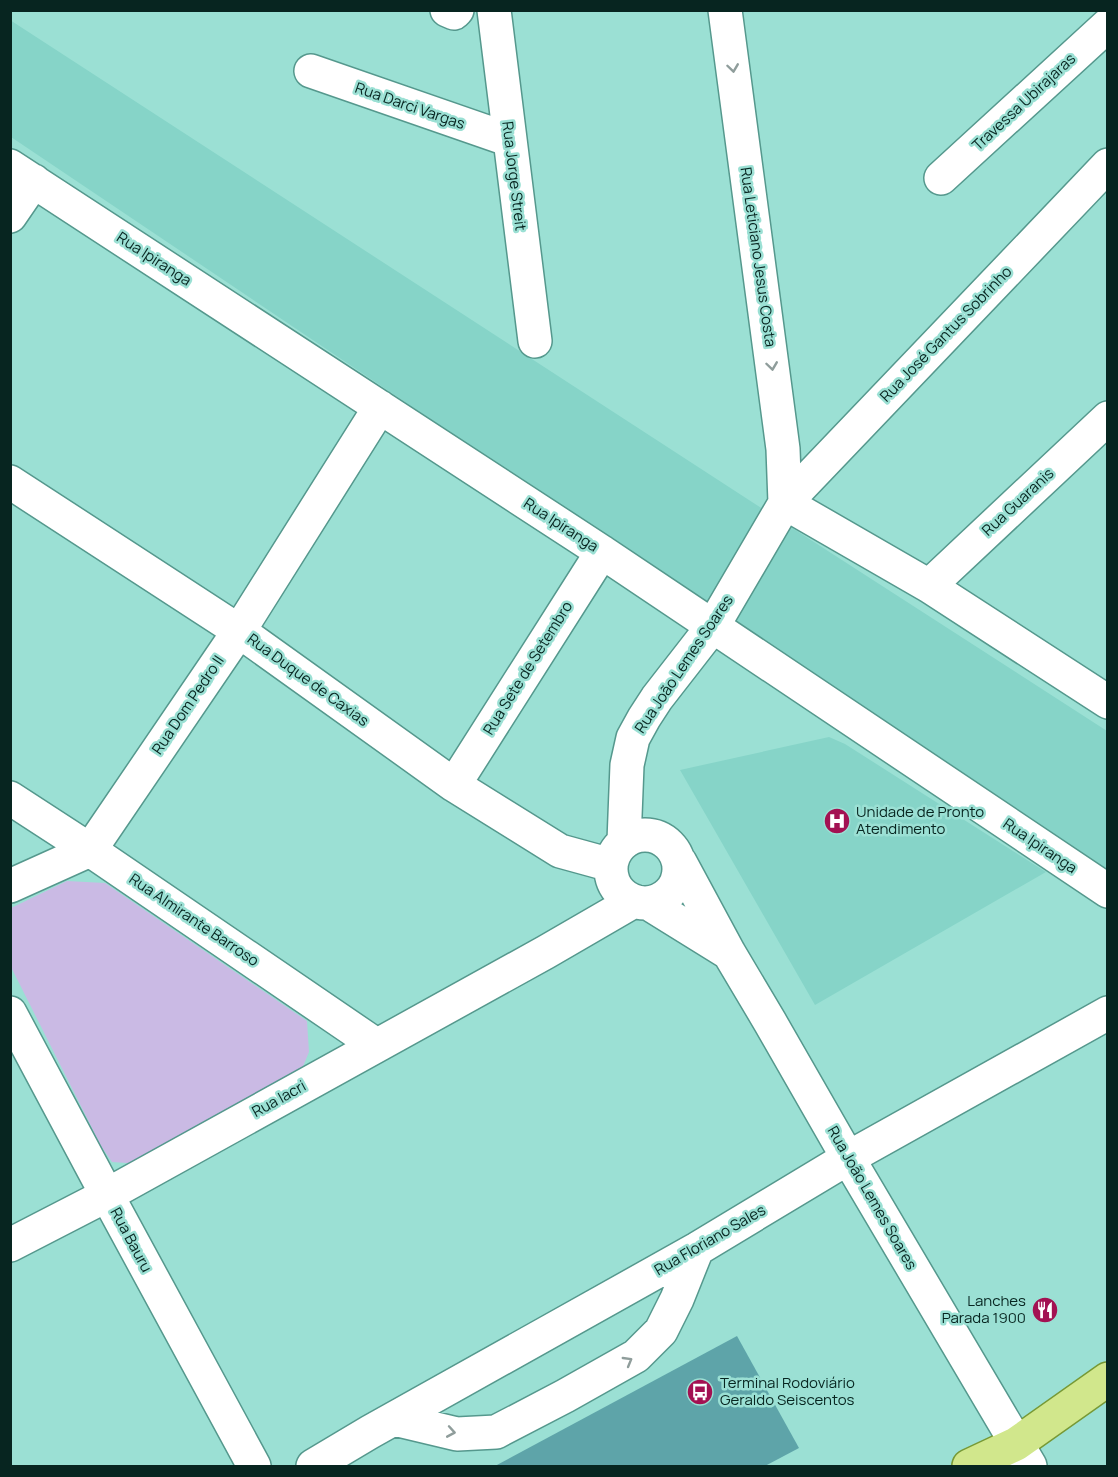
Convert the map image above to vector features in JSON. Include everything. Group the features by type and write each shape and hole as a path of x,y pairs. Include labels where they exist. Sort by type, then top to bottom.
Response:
{"main road":[{"path":"969,1467 1023,1455 1107,1379"}],"street":[{"path":"447,10 454,13 457,10"},
{"name":"Rua Jorge Streit","path":"494,10 535,340"},
{"name":"Rua Leticiano Jesus Costa","path":"725,10 783,449 785,503"},
{"name":"Travessa Ubirajaras","path":"941,178 1107,25"},
{"name":"Rua Darci Vargas","path":"311,71 510,140"},
{"name":"Rua José Gantus Sobrinho","path":"785,503 1107,165"},
{"path":"10,216 22,173"},
{"name":"Rua Ipiranga","path":"22,173 602,552 1107,891"},
{"name":"Rua Dom Pedro II","path":"90,850 239,631 380,407"},
{"name":"Rua Guaranis","path":"929,586 1107,418"},
{"name":"Rua Duque de Caxias","path":"10,482 239,631 454,785 560,851 626,878"},
{"path":"785,503 929,586 1107,702"},
{"name":"Rua João Lemes Soares","path":"729,952 626,878 627,765 633,738 644,718 713,626 785,503"},
{"name":"Rua Sete de Setembro","path":"454,785 602,552"},
{"name":"Rua João Lemes Soares","path":"627,765 729,952 1023,1455"},
{"name":"Rua Almirante Barroso","path":"10,798 376,1045"},
{"path":"651,834 672,851 680,876 674,889 663,899 626,878 636,835 651,834"},
{"path":"10,886 90,850"},
{"name":"Rua Iacri","path":"10,1245 107,1195 546,952 626,878"},
{"name":"Rua Bauru","path":"10,1013 254,1467"},
{"name":"Rua Floriano Sales","path":"313,1467 697,1248 848,1158 1107,1013"},
{"path":"394,1419 457,1434 496,1432 636,1356 661,1331 677,1299 697,1248"}],"shaded area":[{"path":"10,20 1107,731 1107,874 11,137"},
{"name":"Unidade de Pronto Atendimento","path":"829,737 845,744 1046,872 815,1005 680,770"},
{"path":"67,881 105,883 307,1021 309,1052 299,1076 141,1164 112,1162 101,1146 11,967 11,908"}],"building":[{"name":"Terminal Rodoviário Geraldo Seiscentos","path":"737,1336 799,1448 765,1466 495,1466"}],"place":[{"name":"Unidade de Pronto Atendimento","path":"837,821"},
{"name":"Lanches Parada 1900","path":"1045,1310"},
{"name":"Terminal Rodoviário Geraldo Seiscentos","path":"700,1392"}]}
